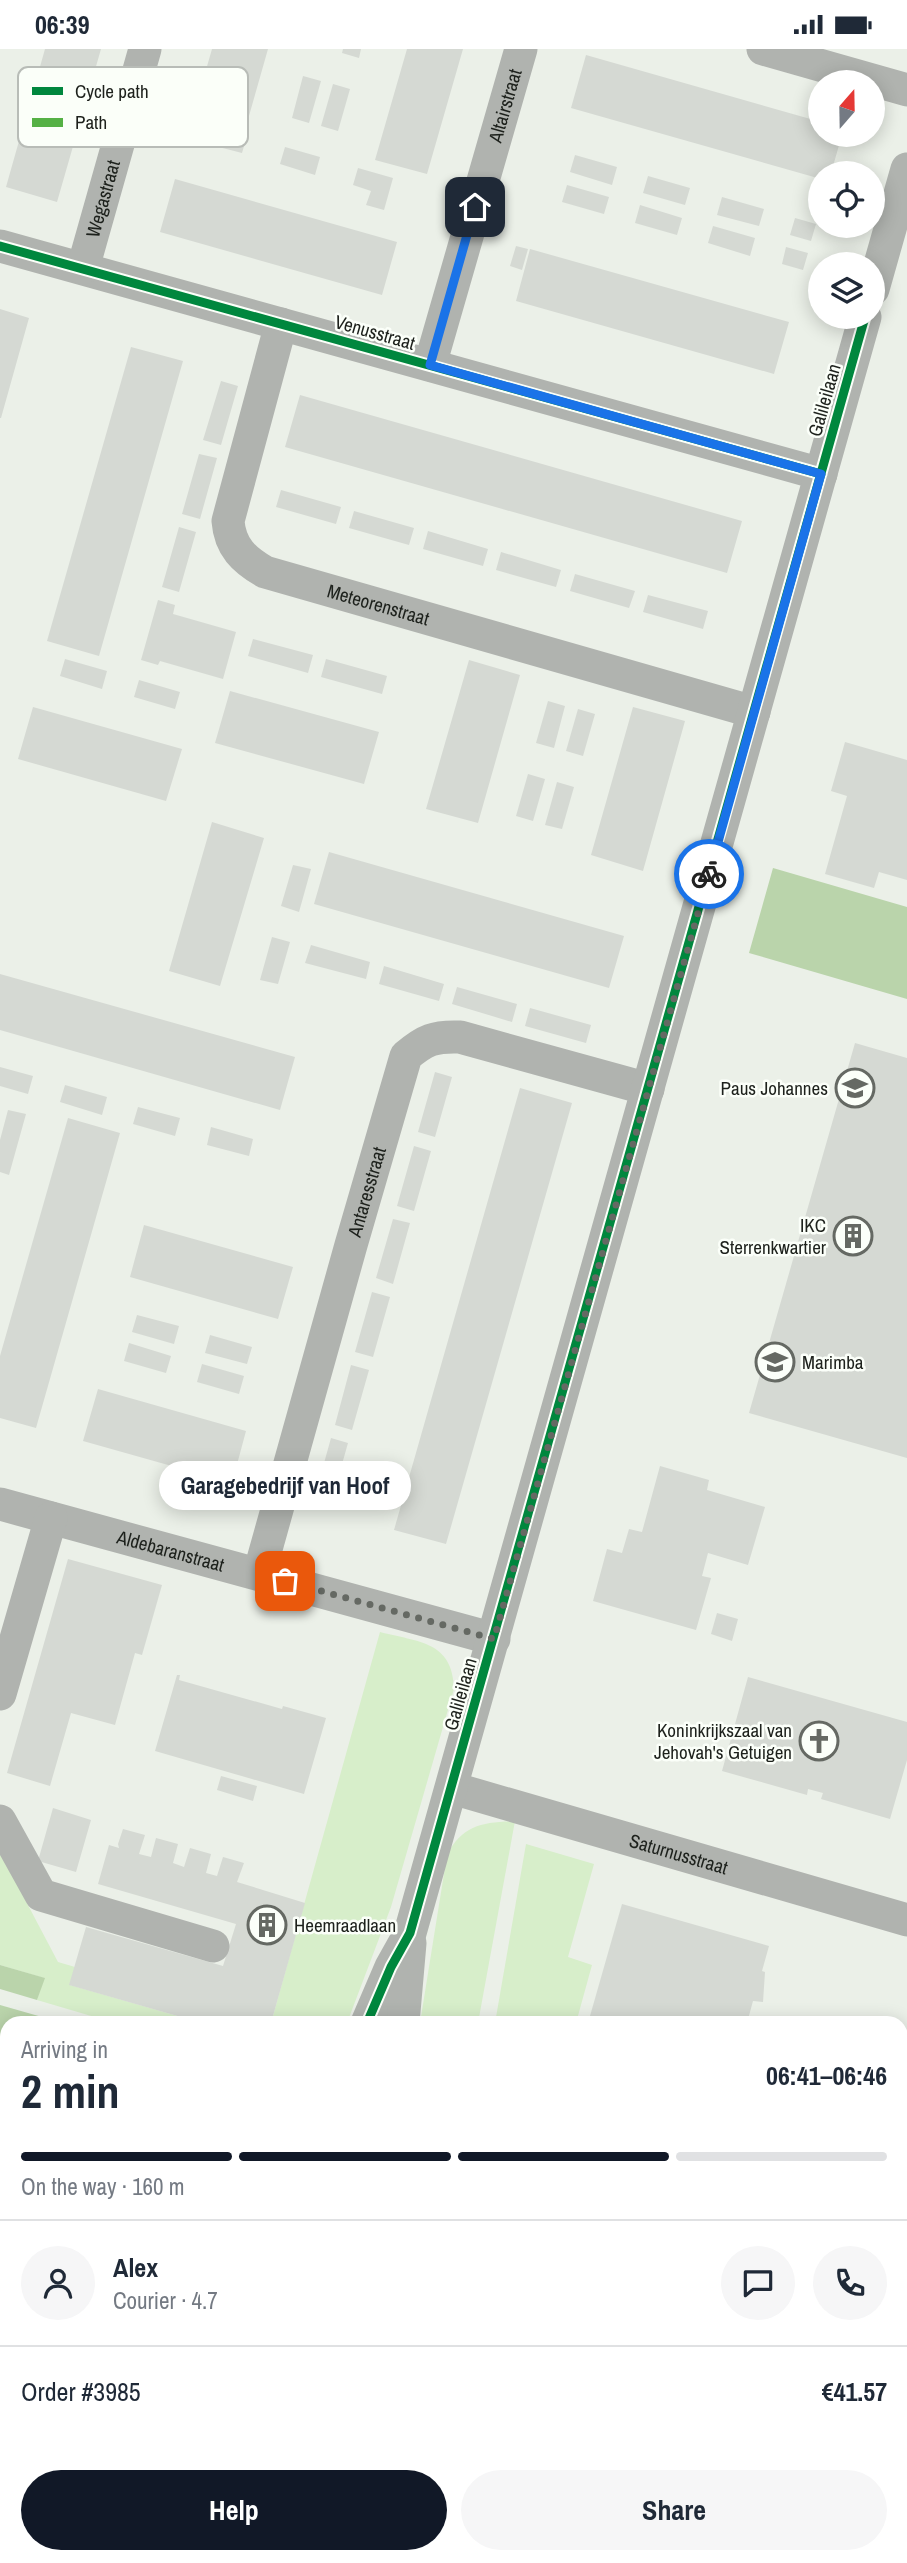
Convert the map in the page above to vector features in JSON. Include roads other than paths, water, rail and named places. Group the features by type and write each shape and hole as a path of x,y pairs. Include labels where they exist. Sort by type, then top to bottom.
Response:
{"street":[{"name":"Wegastraat","path":"140,67 145,49"},
{"name":"Altairstraat","path":"430,365 521,49"},
{"path":"762,49 907,90"},
{"name":"Wegastraat","path":"83,268 117,147"},
{"path":"883,252 907,169"},
{"name":"Venusstraat","path":"0,246 821,474"},
{"name":"Meteorenstraat","path":"281,324 228,521 229,535 235,548 248,562 265,572 754,712"},
{"name":"Galileilaan","path":"370,2016 387,1975 410,1933 862,329"},
{"name":"Antaresstraat","path":"259,1574 406,1056 423,1042 440,1036 460,1037 648,1089"},
{"name":"Aldebaranstraat","path":"0,1504 494,1639"},
{"path":"0,1694 51,1518"},
{"name":"Saturnusstraat","path":"452,1788 907,1920"},
{"path":"0,1821 41,1895 213,1946"},
{"name":"Galileilaan","path":"403,2016 410,1933"}],"place":[{"name":"Paus Johannes","path":"855,1088"},
{"name":"IKC Sterrenkwartier","path":"853,1236"},
{"name":"Marimba","path":"775,1362"},
{"name":"Garagebedrijf van Hoof","path":"285,1581"},
{"name":"Koninkrijkszaal van Jehovah's Getuigen","path":"819,1741"},
{"name":"Heemraadlaan","path":"267,1925"}]}
